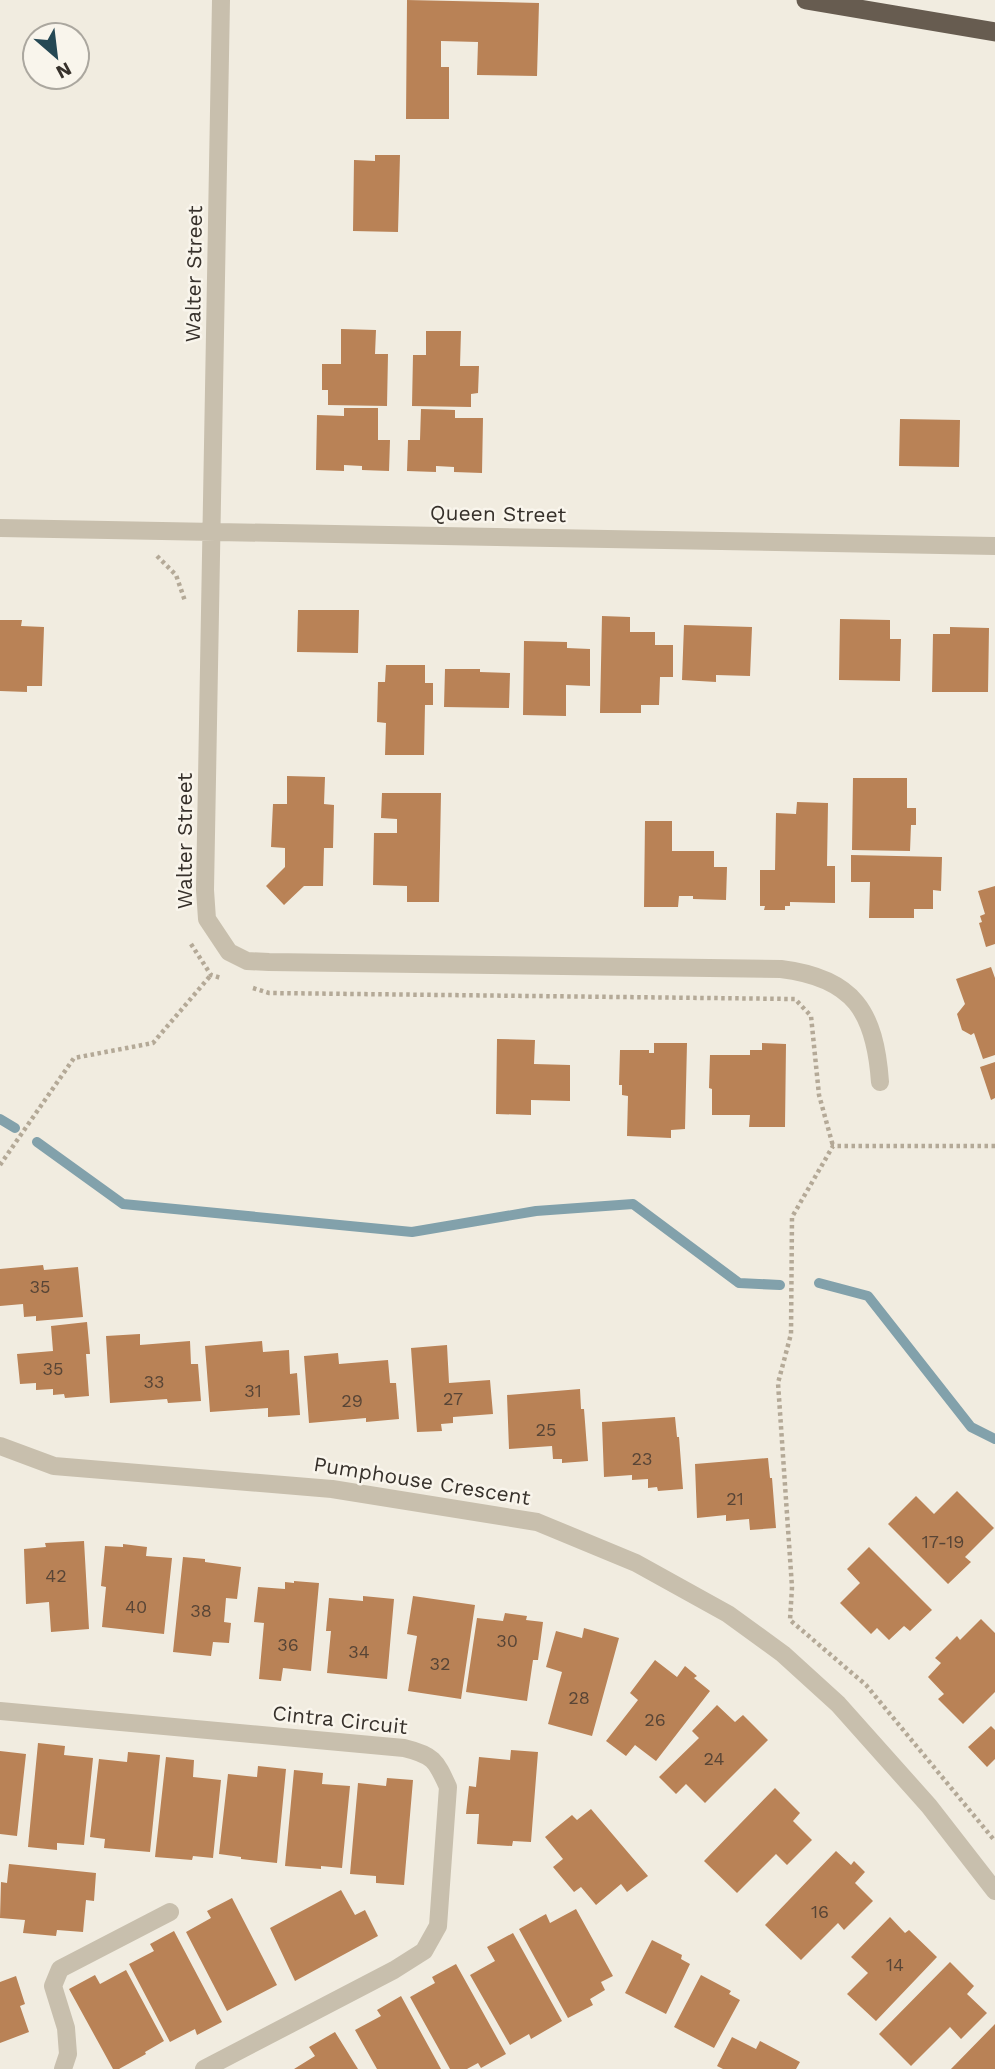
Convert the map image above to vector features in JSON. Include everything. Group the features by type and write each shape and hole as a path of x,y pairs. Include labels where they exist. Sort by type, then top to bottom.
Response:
{"highway":[{"path":"806,0 995,32"}],"street":[{"name":"Walter Street","path":"221,0 205,890 207,919 229,952 247,961 781,969 810,973 838,986 859,1007 872,1029 880,1082"},
{"name":"Queen Street","path":"0,528 995,546"},
{"name":"Pumphouse Crescent","path":"0,1446 54,1466 332,1489 537,1522 636,1563 728,1614 783,1654 838,1704 929,1805 995,1891"},
{"name":"Cintra Circuit","path":"0,1711 404,1748 426,1753 439,1766 449,1787 438,1926 424,1951 394,1970 204,2069"},
{"path":"63,2069 68,2054 66,2028 52,1986 60,1969 170,1912"}],"path":[{"path":"155,530 156,556 176,575 185,601"},
{"path":"190,943 211,975 223,978"},
{"path":"0,1165 74,1058 153,1043 211,975"},
{"path":"246,986 269,993 795,999 811,1016 819,1095 833,1146 792,1217 792,1334 778,1383 792,1587 790,1619 866,1685 995,1840"},
{"path":"833,1146 995,1146"}],"building":[{"path":"407,0 539,3 537,76 477,75 478,42 441,41 441,67 449,67 449,119 406,119"},
{"path":"375,155 400,155 398,232 353,231 354,160 375,161"},
{"path":"341,329 376,330 375,354 388,354 387,406 328,405 328,390 322,390 322,364 341,364"},
{"path":"426,331 461,331 460,366 479,366 478,393 471,394 471,407 412,406 413,355 426,355"},
{"path":"344,408 378,408 378,440 390,440 389,471 362,470 362,466 344,465 344,471 316,470 317,415 344,416"},
{"path":"421,409 455,410 455,418 483,418 482,473 454,472 454,467 436,466 436,472 407,471 408,440 420,440"},
{"path":"900,419 960,420 959,467 899,466"},
{"path":"298,610 359,610 358,653 297,652"},
{"path":"602,616 630,617 630,632 655,632 655,645 673,645 673,677 660,677 659,705 641,705 641,713 600,713"},
{"path":"840,619 890,620 890,639 901,639 900,681 839,680"},
{"path":"0,620 22,620 21,626 44,627 42,686 27,686 27,692 0,691"},
{"path":"684,625 752,627 750,676 716,675 716,682 682,680"},
{"path":"950,627 989,628 988,692 932,692 933,634 950,634"},
{"path":"524,641 567,642 567,648 590,649 590,686 566,685 566,716 523,715"},
{"path":"386,665 425,665 425,683 433,683 433,705 425,705 424,755 385,755 386,723 377,722 378,682 385,682"},
{"path":"445,669 480,669 480,672 510,673 509,708 444,707"},
{"path":"287,776 325,777 324,804 334,805 333,848 324,848 323,886 304,886 284,905 266,886 285,867 285,848 271,847 273,804 287,804"},
{"path":"853,778 907,778 907,808 916,808 916,825 911,825 910,851 852,850"},
{"path":"382,793 441,793 439,902 407,902 407,886 373,885 374,833 397,833 397,819 381,818"},
{"path":"797,802 828,803 827,866 835,866 835,903 790,902 790,906 785,906 785,910 764,910 765,906 760,906 760,870 775,870 776,813 796,814"},
{"path":"645,821 672,821 672,851 714,851 714,867 727,867 726,900 679,896 678,907 644,907"},
{"path":"851,855 942,857 941,891 933,890 933,909 914,909 914,918 869,918 870,882 851,882"},
{"path":"995,886 995,944 986,947 979,923 982,922 980,916 985,914 978,891"},
{"path":"991,967 995,978 995,1055 983,1059 974,1033 971,1035 962,1030 957,1014 965,1004 956,979"},
{"path":"497,1039 535,1040 534,1064 570,1065 570,1101 531,1100 531,1115 496,1114"},
{"path":"654,1043 687,1043 685,1129 671,1130 671,1138 627,1136 628,1096 622,1095 622,1085 619,1085 620,1050 649,1050 649,1053 654,1053"},
{"path":"762,1043 786,1044 785,1127 749,1127 750,1115 712,1115 710,1055 750,1055 750,1050 762,1050"},
{"path":"995,1062 995,1098 991,1100 980,1067"},
{"path":"43,1265 44,1270 78,1267 83,1317 36,1321 36,1316 24,1317 23,1304 0,1306 0,1269"},
{"path":"87,1322 90,1354 86,1354 89,1396 65,1398 64,1394 53,1395 53,1389 36,1390 36,1383 20,1384 17,1354 53,1351 51,1326"},
{"path":"140,1334 140,1345 190,1341 191,1364 198,1364 201,1401 168,1403 167,1399 110,1403 106,1336"},
{"path":"262,1341 263,1352 289,1350 290,1374 297,1373 300,1415 268,1417 268,1408 210,1412 205,1346"},
{"path":"447,1345 449,1383 490,1380 493,1414 453,1417 453,1423 441,1424 442,1431 417,1432 411,1348"},
{"path":"338,1353 339,1364 388,1360 390,1383 396,1383 399,1419 366,1422 366,1418 309,1423 304,1356"},
{"path":"580,1389 588,1461 562,1463 562,1459 553,1459 552,1446 509,1449 507,1395"},
{"path":"675,1417 683,1489 658,1491 657,1487 648,1488 648,1479 632,1480 632,1475 604,1477 602,1422"},
{"path":"768,1458 776,1528 750,1530 749,1519 726,1521 726,1515 697,1518 695,1464"},
{"path":"957,1491 994,1528 965,1557 971,1562 948,1584 888,1524 916,1496 934,1514"},
{"path":"84,1541 89,1629 51,1632 49,1602 26,1604 24,1549 46,1547 45,1543"},
{"path":"123,1544 147,1547 146,1556 172,1558 164,1634 102,1627 106,1587 101,1586 105,1546 123,1547"},
{"path":"869,1547 932,1610 910,1631 904,1626 889,1640 877,1628 871,1634 840,1603 860,1583 847,1569"},
{"path":"183,1557 241,1567 237,1599 226,1598 224,1622 231,1623 229,1643 213,1642 211,1656 173,1652"},
{"path":"285,1582 319,1583 311,1671 283,1668 281,1681 259,1679 264,1623 254,1622 258,1587 285,1589"},
{"path":"363,1596 394,1599 387,1679 327,1673 331,1631 326,1631 329,1598 363,1601"},
{"path":"413,1596 475,1605 461,1699 408,1691 417,1636 407,1634"},
{"path":"505,1613 527,1616 526,1620 543,1622 538,1660 533,1660 527,1701 466,1692 477,1618 503,1621"},
{"path":"981,1619 995,1633 995,1692 963,1724 938,1699 944,1694 928,1677 941,1663 935,1658 957,1636 960,1640"},
{"path":"584,1628 619,1638 592,1736 548,1724 562,1672 546,1667 556,1631 582,1638"},
{"path":"655,1660 677,1677 685,1666 697,1676 694,1678 710,1691 656,1761 635,1745 626,1756 606,1741 638,1700 630,1693"},
{"path":"717,1705 735,1722 743,1715 768,1740 705,1803 686,1784 676,1794 659,1777 699,1738 692,1731"},
{"path":"991,1726 995,1730 995,1759 987,1767 968,1747"},
{"path":"38,1743 65,1746 64,1755 93,1758 84,1845 57,1843 57,1850 28,1847"},
{"path":"511,1750 538,1752 531,1842 513,1841 512,1846 477,1844 479,1814 466,1814 469,1786 476,1787 479,1757 510,1760"},
{"path":"0,1751 26,1754 17,1836 0,1834"},
{"path":"128,1752 160,1755 150,1852 104,1848 105,1839 90,1837 99,1759 127,1762"},
{"path":"166,1757 194,1760 193,1777 221,1780 213,1858 193,1856 192,1860 155,1857"},
{"path":"258,1766 286,1769 277,1863 219,1854 228,1774 257,1777"},
{"path":"294,1770 323,1773 322,1784 350,1786 342,1868 285,1866"},
{"path":"387,1778 413,1780 404,1885 376,1883 376,1876 350,1874 358,1783 386,1786"},
{"path":"775,1788 800,1813 793,1821 812,1840 787,1865 776,1854 737,1893 704,1861"},
{"path":"591,1809 648,1876 627,1892 621,1884 596,1905 581,1887 574,1892 553,1867 563,1859 545,1837 572,1815 577,1820"},
{"path":"836,1851 851,1865 854,1861 865,1872 855,1883 873,1901 844,1930 838,1923 801,1960 765,1925"},
{"path":"9,1864 96,1873 94,1901 86,1900 83,1932 57,1930 56,1936 23,1933 25,1920 0,1918 1,1882 7,1883"},
{"path":"341,1890 355,1915 365,1910 378,1936 295,1981 270,1928"},
{"path":"232,1898 277,1985 227,2011 186,1932 211,1918 207,1911"},
{"path":"576,1909 613,1976 601,1982 605,1990 590,1999 593,2005 568,2018 519,1929 546,1914 550,1923"},
{"path":"890,1917 905,1933 909,1930 937,1957 876,2021 847,1994 868,1973 851,1957"},
{"path":"174,1931 222,2022 197,2035 195,2029 170,2042 129,1964 154,1951 150,1944"},
{"path":"513,1933 562,2021 531,2039 529,2034 510,2045 470,1975 495,1961 487,1947"},
{"path":"652,1940 682,1955 681,1959 690,1964 666,2014 625,1993"},
{"path":"950,1962 974,1986 967,1994 987,2013 961,2039 950,2027 911,2066 879,2034"},
{"path":"456,1964 506,2054 481,2068 478,2063 467,2069 450,2069 410,1997 435,1983 432,1977"},
{"path":"126,1970 164,2041 119,2069 113,2069 69,1989 95,1975 100,1984"},
{"path":"701,1975 731,1991 729,1994 740,2000 714,2048 674,2027"},
{"path":"16,1976 25,2004 20,2006 29,2032 0,2043 0,1982"},
{"path":"401,1996 441,2069 377,2069 355,2030 381,2016 377,2010"},
{"path":"995,2024 995,2069 951,2069"},
{"path":"335,2032 358,2069 294,2069 315,2056 309,2047"},
{"path":"732,2037 756,2049 760,2041 800,2062 796,2069 723,2069 717,2066"}],"waterway":[{"path":"0,1119 15,1128"},
{"path":"37,1142 123,1204 412,1232 536,1211 633,1204 739,1283 780,1285"},
{"path":"819,1283 868,1296 971,1427 995,1439"}]}
